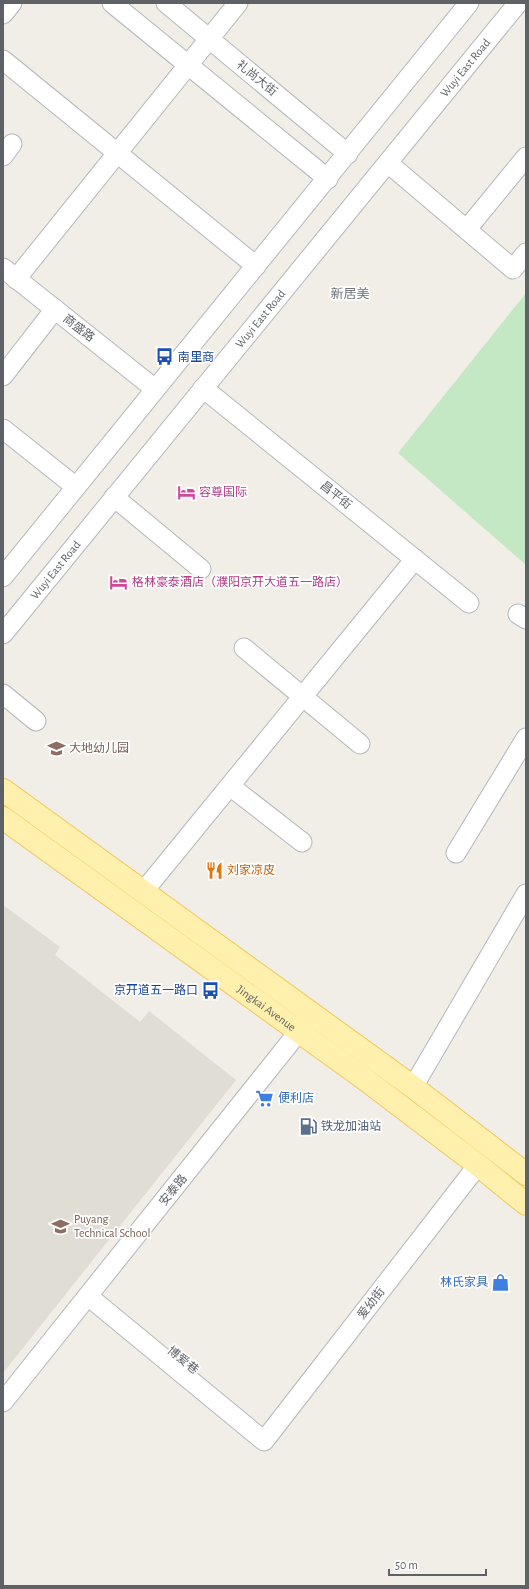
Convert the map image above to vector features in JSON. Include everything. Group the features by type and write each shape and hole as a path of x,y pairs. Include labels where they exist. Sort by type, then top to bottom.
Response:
{"main road":[{"name":"Jingkai Avenue","path":"3,790 413,1087 526,1174"},
{"name":"Jingkai Avenue","path":"3,818 362,1077 478,1165 526,1204"}],"street":[{"path":"3,14 12,3"},
{"path":"112,3 328,179"},
{"name":"礼尚大街","path":"166,3 348,154"},
{"path":"10,273 117,153 238,3"},
{"path":"3,577 328,179 469,3"},
{"name":"Wuyi East Road","path":"3,634 114,496 518,3"},
{"path":"3,60 256,266"},
{"path":"467,229 526,157"},
{"path":"388,163 513,269 526,253"},
{"name":"商盛路","path":"10,273 155,389"},
{"path":"3,376 55,309"},
{"name":"昌平街","path":"203,388 469,603"},
{"path":"3,429 76,487"},
{"path":"114,496 201,569"},
{"path":"143,892 415,559"},
{"path":"244,648 360,744"},
{"path":"3,694 36,721"},
{"path":"456,853 526,738"},
{"path":"230,786 302,842"},
{"path":"413,1087 526,894"},
{"name":"安泰路","path":"3,1402 312,1014"},
{"name":"爱幼街","path":"268,1436 478,1165"},
{"name":"博爱巷","path":"91,1292 268,1436"}],"shaded area":[{"name":"Puyang Technical School","path":"3,905 60,947 55,955 140,1022 149,1011 236,1080 3,1373"}],"green space":[{"path":"526,293 526,565 398,453"}],"place":[{"name":"南里商","path":"165,357"},
{"name":"容尊国际","path":"186,492"},
{"name":"格林豪泰酒店（濮阳京开大道五一路店）","path":"119,582"},
{"name":"大地幼儿园","path":"56,748"},
{"name":"刘家凉皮","path":"214,870"},
{"name":"京开道五一路口","path":"211,990"},
{"name":"便利店","path":"265,1098"},
{"name":"铁龙加油站","path":"308,1126"},
{"name":"Puyang Technical School","path":"61,1226"},
{"name":"林氏家具","path":"501,1282"}],"district":[{"name":"新居美","path":"350,294"}]}
